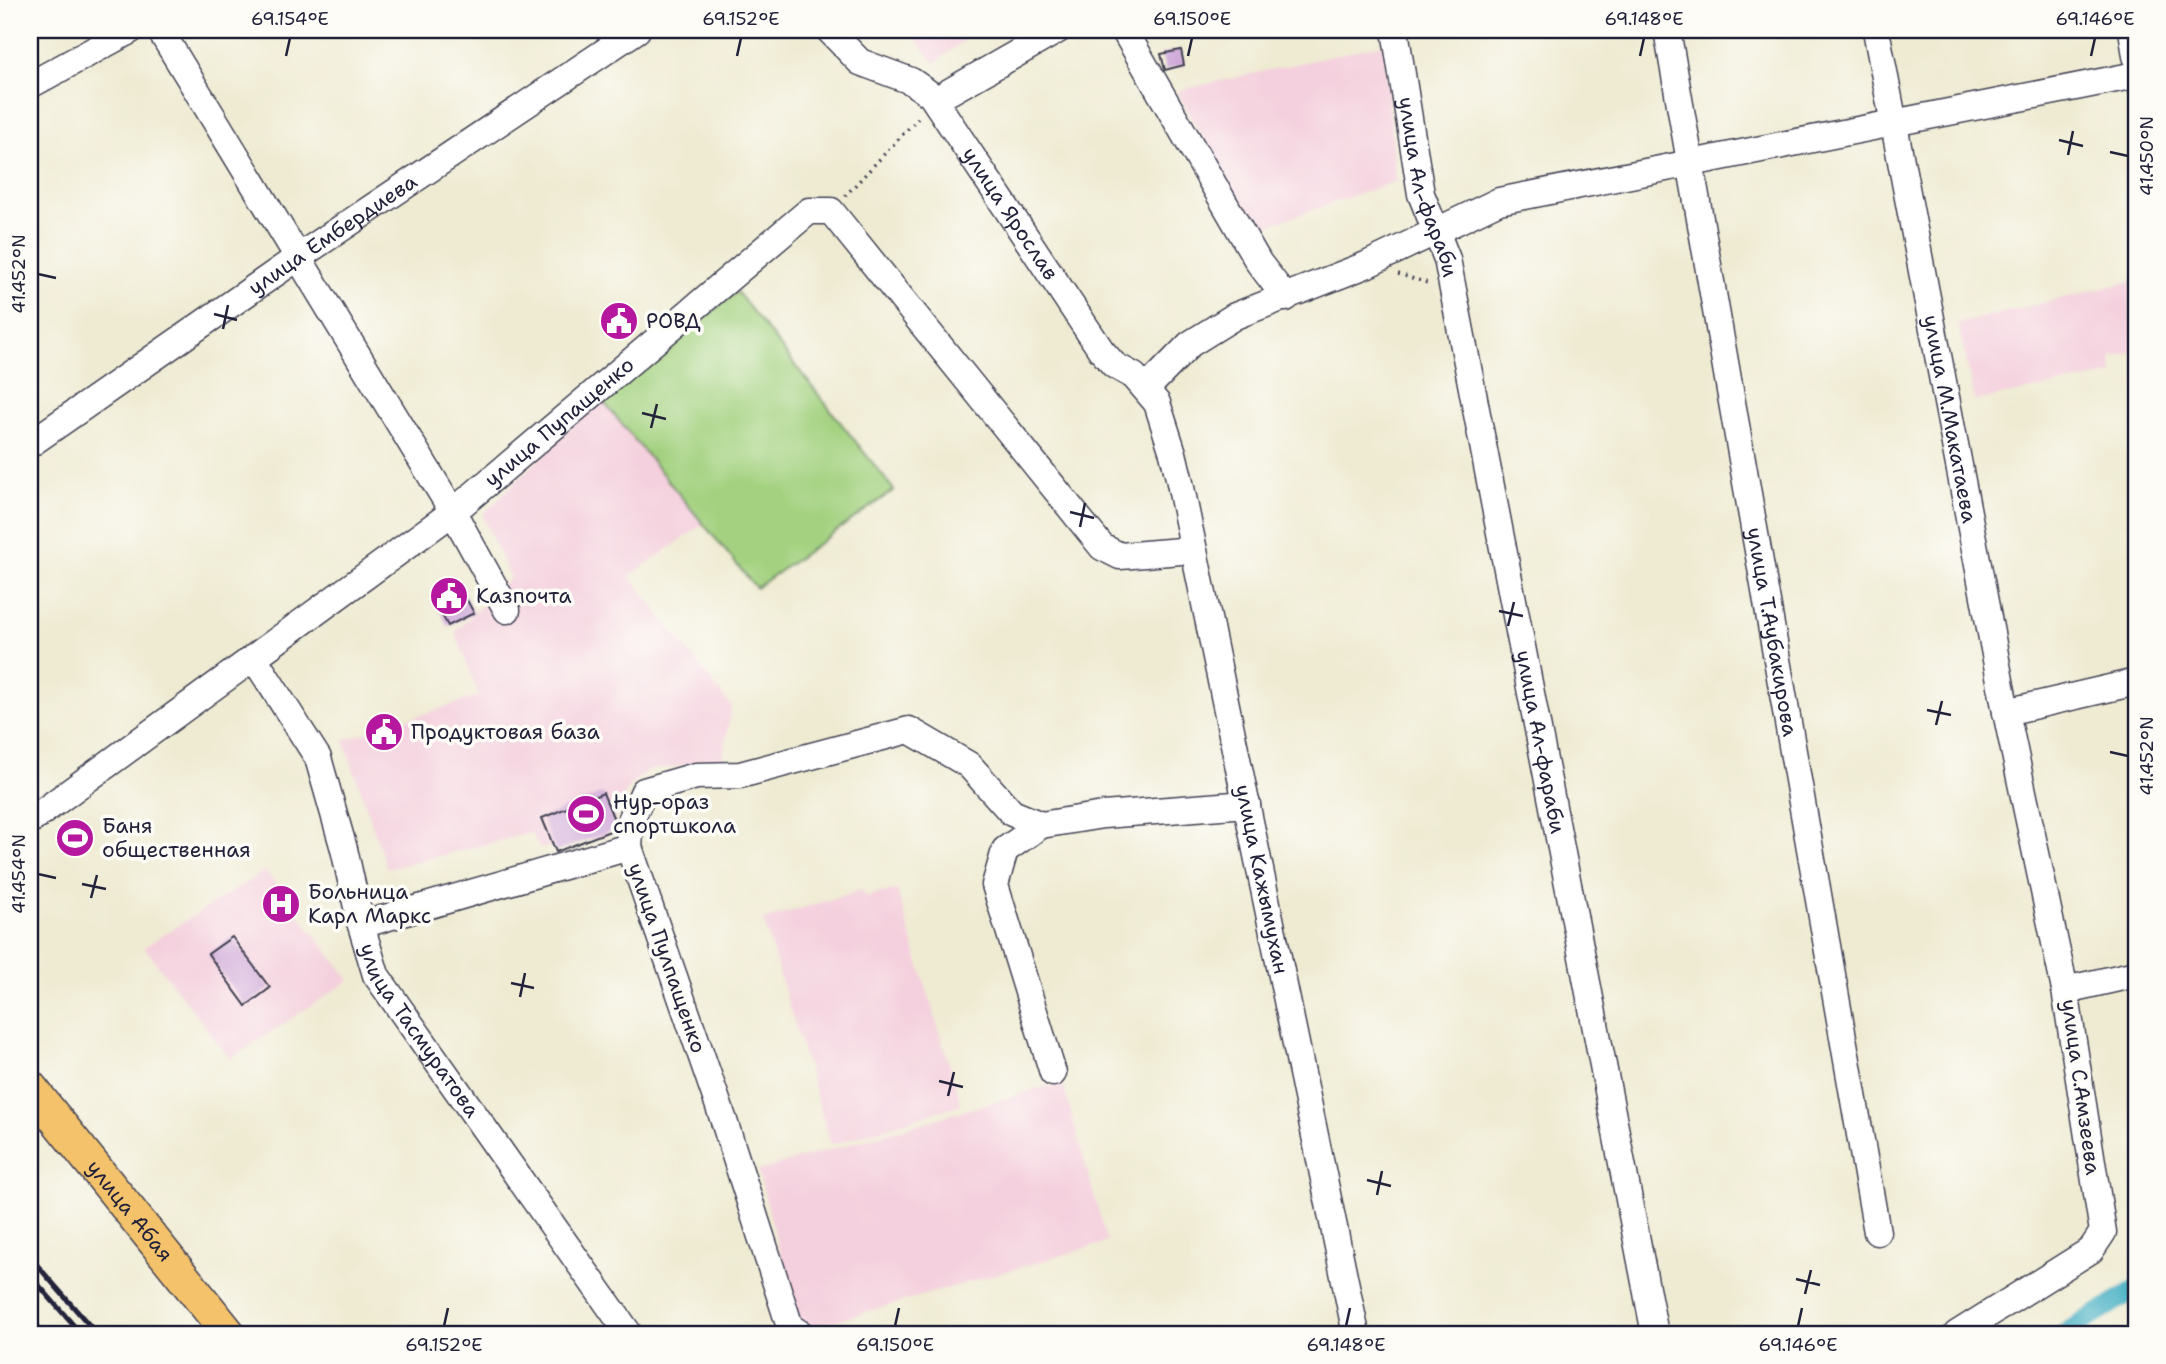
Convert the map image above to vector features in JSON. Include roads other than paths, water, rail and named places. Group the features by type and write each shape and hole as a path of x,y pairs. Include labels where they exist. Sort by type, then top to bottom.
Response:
{"main road":[{"name":"улица Абая","path":"30,1087 229,1334"}],"street":[{"path":"30,85 131,30"},
{"path":"160,30 453,512 507,610"},
{"name":"улица Ембердиева","path":"30,444 297,258 637,30"},
{"name":"улица Ярослав","path":"829,30 860,62 911,81 935,100 1101,351 1114,365 1134,376 1157,403 1164,427"},
{"path":"935,100 1058,30"},
{"path":"1124,30 1259,263 1286,298"},
{"name":"улица Ал-фараби","path":"1395,30 1422,194 1447,258 1655,1334"},
{"name":"улица Т.Аубакирова","path":"1667,30 1877,1232"},
{"name":"улица М.Макатаева","path":"1876,30 2006,712 2065,990"},
{"path":"2132,30 2136,56"},
{"path":"1146,389 1190,344 1235,316 1366,265 1499,201 2136,75"},
{"name":"улица Пупащенко","path":"30,821 453,512 809,211 831,211 1102,547 1120,556 1193,550"},
{"name":"улица Кажымухан","path":"1164,427 1173,453 1356,1334"},
{"name":"улица Тасмуратова","path":"254,658 318,758 376,975 629,1334"},
{"path":"2006,712 2136,682"},
{"name":"улица Пулпащенко","path":"801,1334 790,1327 724,1121 629,847 631,820 644,791 696,776 740,775 909,730 969,765 1012,813 1041,825"},
{"path":"1053,1073 995,885 1005,850 1041,825 1103,815 1247,804"},
{"path":"361,925 629,847"},
{"name":"улица С.Амзеева","path":"1957,1334 2091,1250 2103,1232 2065,990 2136,974"}],"waterway":[{"path":"2063,1334 2136,1289"}],"railway":[{"path":"30,1257 97,1334"},
{"path":"30,1275 81,1334"},
{"path":"30,1317 44,1334"}],"place":[{"name":"РОВД","path":"619,321"},
{"name":"Казпочта","path":"449,596"},
{"name":"Продуктовая база","path":"384,732"},
{"name":"Нур-ораз спортшкола","path":"586,814"},
{"name":"Баня общественная","path":"75,838"},
{"name":"Больница Карл Маркс","path":"281,904"}]}
